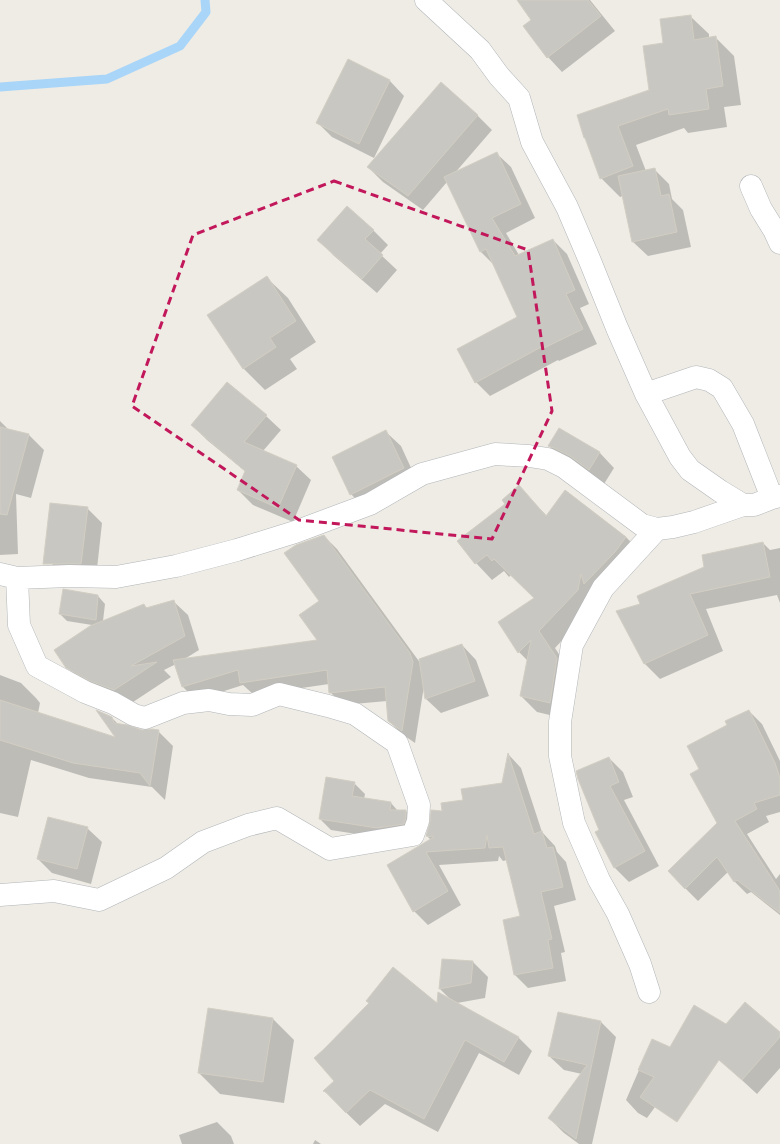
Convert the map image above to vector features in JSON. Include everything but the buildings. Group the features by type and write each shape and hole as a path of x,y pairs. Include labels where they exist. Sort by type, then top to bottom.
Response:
{"street":[{"path":"426,0 480,50 499,76 519,98 532,142 567,207 646,394 680,457 690,470 743,505"},
{"path":"751,186 761,209 780,243"},
{"path":"0,895 54,891 99,900 166,868 203,842 248,825 277,818 330,849 413,835 418,821 419,805 397,743 355,714 279,694 252,705 229,704 209,700 183,703 145,718 134,715 113,703 85,692 52,675 37,666 19,625 8,576 116,577 176,566 237,550 295,532 370,504 422,474 495,454 529,456 548,459 564,467 642,525 657,529 694,522 743,505 754,505 776,497 743,424 722,388 709,380 696,377 646,394"},
{"path":"649,992 640,964 618,914 599,880 574,823 560,756 560,722 572,645 603,588 657,529"}],"highlighted area":[{"path":"334,181 528,250 552,411 492,539 299,520 132,406 193,235"}],"waterway":[{"path":"0,87 107,79 180,46 206,12 205,0"}]}
